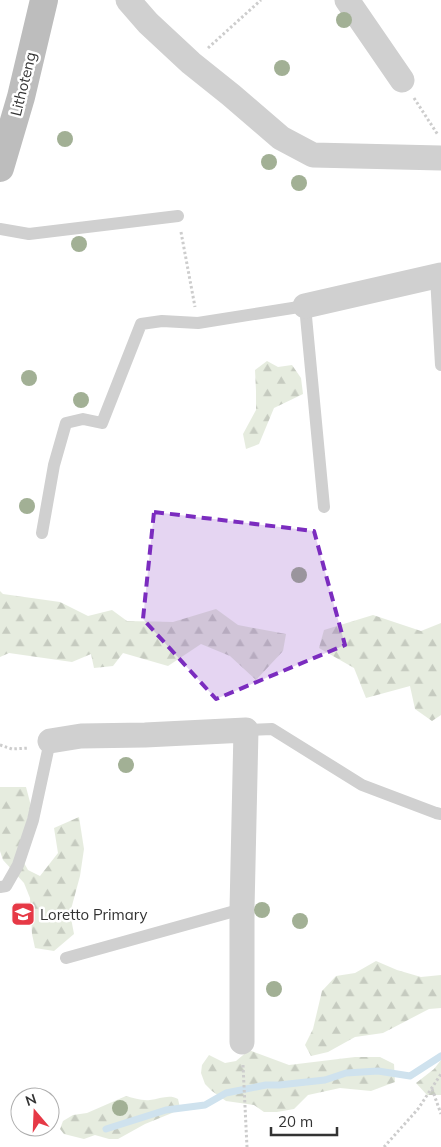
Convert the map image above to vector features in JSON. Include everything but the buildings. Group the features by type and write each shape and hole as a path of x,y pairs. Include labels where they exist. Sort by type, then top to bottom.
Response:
{"main road":[{"name":"Lithoteng","path":"0,168 21,97 44,0"}],"street":[{"path":"128,0 148,23 191,63 280,138 313,156 441,158"},
{"path":"347,0 402,80"},
{"path":"305,306 438,276"},
{"path":"50,741 82,736 246,730 242,910 242,1042"}],"lane":[{"path":"0,229 29,234 178,216"},
{"path":"438,276 441,365"},
{"path":"42,534 54,465 66,423 83,419 102,422 141,324 162,322 198,323 305,306 324,507"},
{"path":"246,730 272,729 362,785 441,814"},
{"path":"0,887 6,886 18,865 33,820 50,741"},
{"path":"66,958 242,910"}],"path":[{"path":"191,63 261,0"},
{"path":"402,80 441,139"},
{"path":"178,216 198,323"},
{"path":"0,745 12,749 31,748 50,741"},
{"path":"242,1042 247,1147"},
{"path":"384,1147 418,1109 441,1074"},
{"path":"432,1089 441,1114"}],"highlighted area":[{"path":"154,512 314,531 345,645 216,699 143,619"}],"green space":[{"path":"267,361 278,367 292,365 301,378 303,394 274,408 259,444 246,449 243,434 256,410 255,370"},
{"path":"0,591 3,594 60,602 88,616 112,610 127,621 173,622 216,609 238,625 286,634 283,651 256,680 230,656 201,644 168,666 123,653 113,666 94,668 91,654 72,662 9,653 0,657"},
{"path":"373,615 421,631 441,623 441,715 432,721 415,709 410,686 366,698 354,668 319,648 324,630"},
{"path":"0,787 26,787 31,806 18,852 28,870 40,876 58,853 54,828 79,817 84,849 80,876 70,913 74,934 54,951 35,948 32,934 30,898 24,883 3,860 0,851"},
{"path":"376,961 421,977 441,975 441,1008 429,1009 383,1033 355,1037 328,1052 311,1056 305,1045 313,1029 322,991 336,976 355,973"},
{"path":"249,1050 289,1065 355,1057 380,1057 394,1064 395,1082 371,1091 340,1088 308,1095 294,1109 264,1112 254,1105 226,1101 205,1084 201,1073 202,1065 209,1055 225,1063 236,1061"},
{"path":"441,1060 441,1095 427,1095 416,1083 434,1069"},
{"path":"126,1096 147,1100 175,1098 178,1099 180,1108 118,1139 109,1139 95,1135 84,1139 64,1134 60,1129 63,1121 73,1115 87,1113"}],"waterway":[{"path":"106,1129 166,1110 205,1105 226,1093 266,1085 325,1080 346,1073 378,1071 410,1076 441,1056"}],"place":[{"name":"Loretto Primary","path":"23,914"}]}
